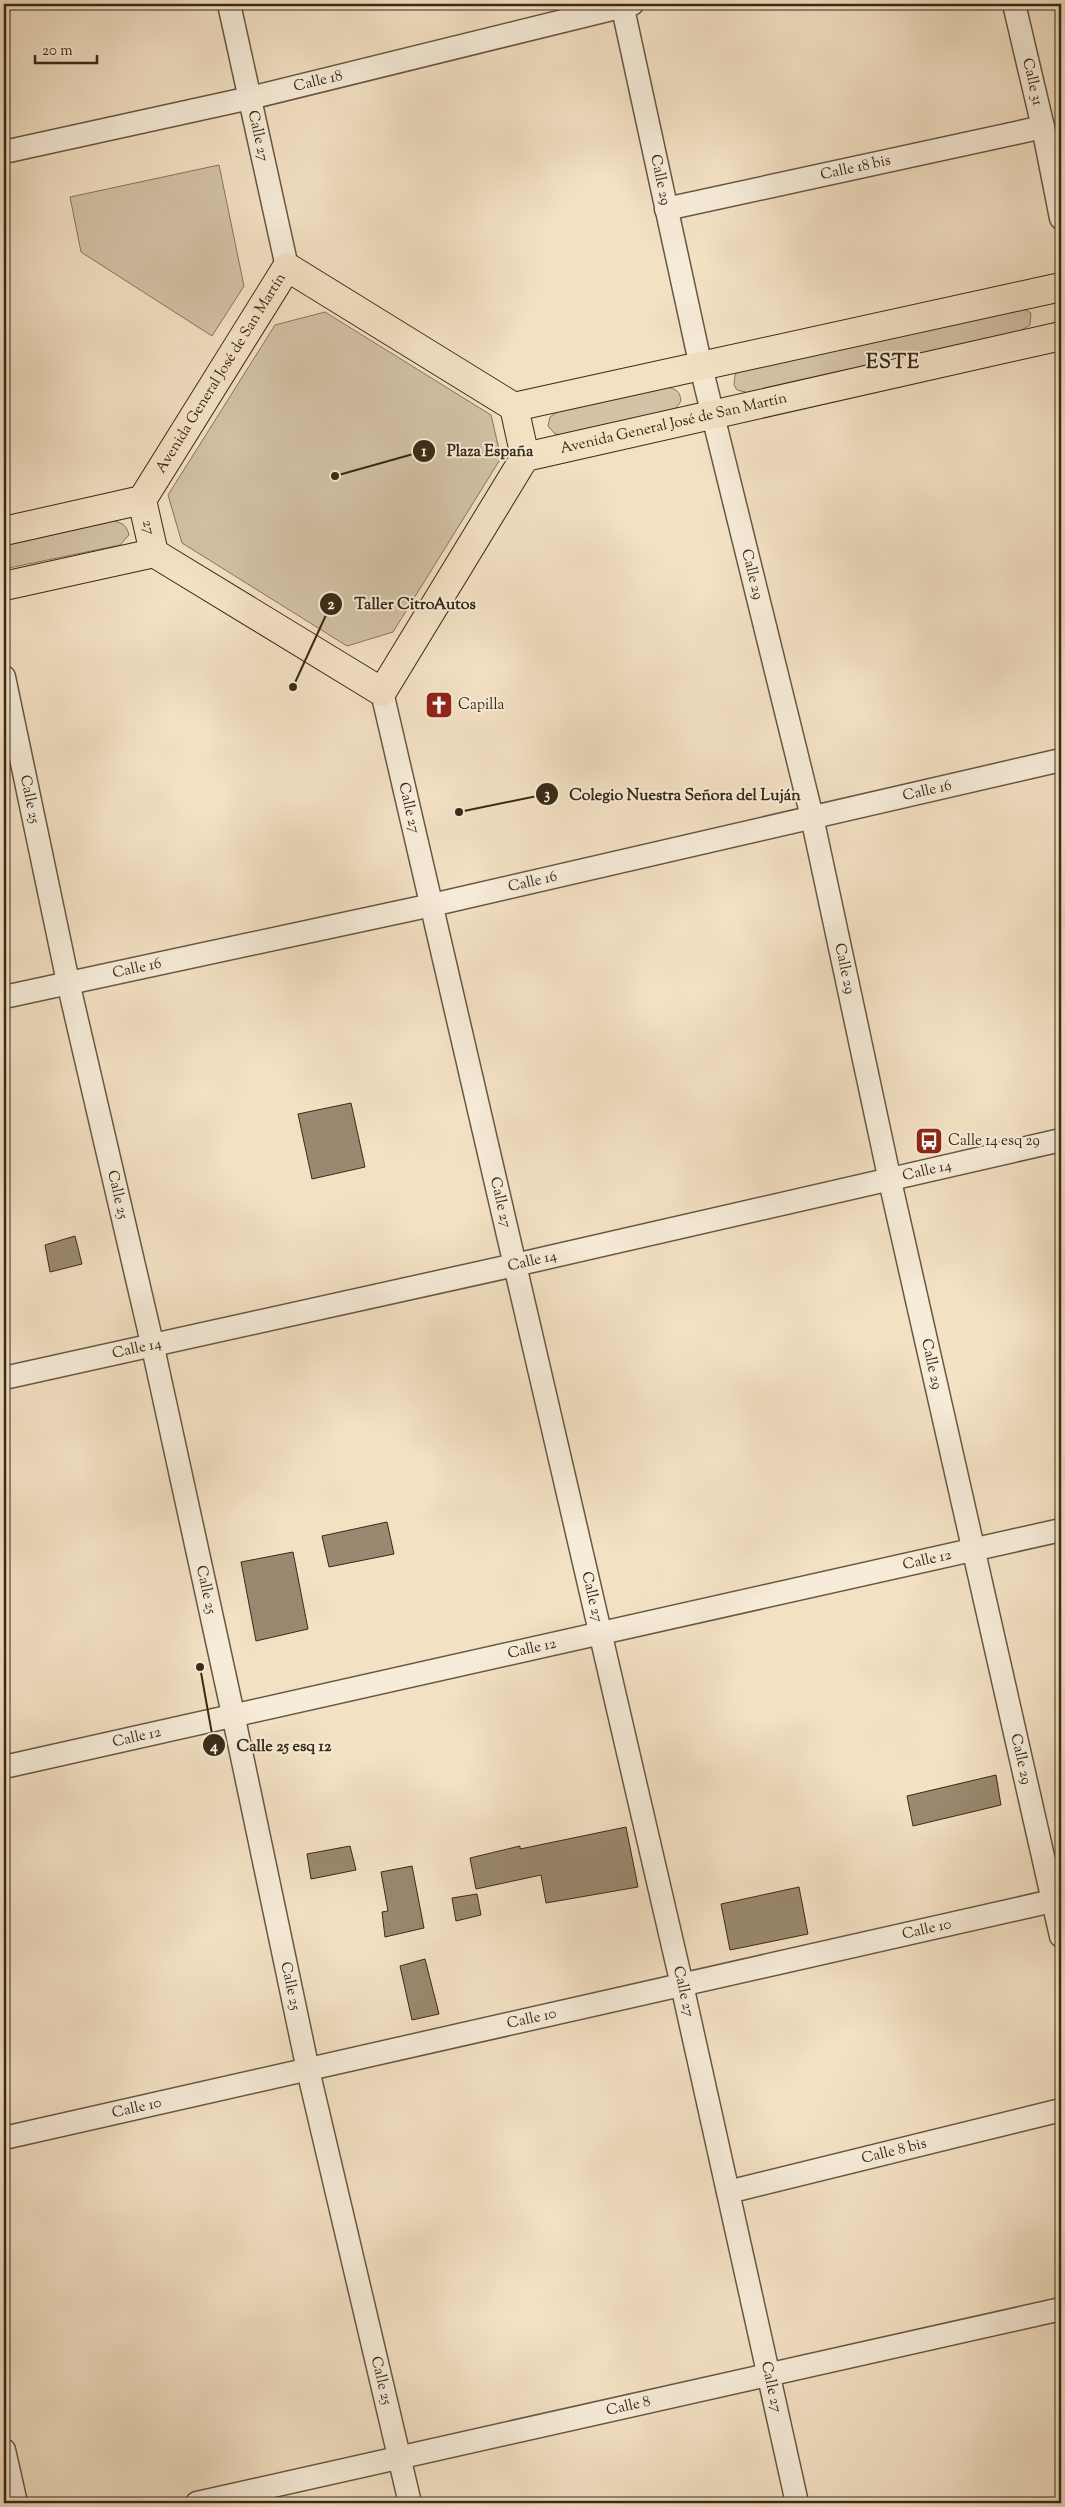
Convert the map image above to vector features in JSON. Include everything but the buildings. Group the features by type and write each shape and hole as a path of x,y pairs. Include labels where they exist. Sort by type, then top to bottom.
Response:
{"main road":[{"name":"Avenida General José de San Martín","path":"142,500 287,267 514,407"},
{"path":"4,586 154,553 382,692 524,457 514,407 1061,287"},
{"name":"Avenida General José de San Martín","path":"524,457 1061,336"},
{"path":"4,531 142,500"},
{"name":"27","path":"142,500 154,553"}],"street":[{"name":"Calle 27","path":"229,4 287,267"},
{"name":"Calle 18","path":"4,152 250,98 626,4"},
{"name":"Calle 29","path":"626,4 666,209 701,367 812,817 972,1550 1058,1900 1061,1936"},
{"name":"Calle 31","path":"1014,4 1043,127 1061,218"},
{"name":"Calle 18 bis","path":"666,209 1043,127"},
{"name":"Calle 25","path":"4,677 68,982 152,1344 233,1714 308,2070 401,2458 410,2503"},
{"name":"Calle 27","path":"382,692 682,1985 797,2503"},
{"name":"Calle 16","path":"4,997 432,905 1061,760"},
{"name":"Calle 14","path":"4,1378 890,1181 1061,1140"},
{"name":"Calle 12","path":"4,1767 233,1714 1061,1530"},
{"name":"Calle 10","path":"4,2138 1058,1900"},
{"name":"Calle 8 bis","path":"728,2192 1061,2110"},
{"name":"Calle 8","path":"197,2503 1061,2310"},
{"path":"4,2450 16,2503"}],"shaded area":[{"path":"219,165 244,286 212,336 81,252 70,197"},
{"path":"1021,307 1031,313 1030,325 1020,331 749,393 737,390 734,385 735,375 739,371"},
{"path":"325,312 491,415 501,458 393,632 347,646 182,543 168,495 275,325"},
{"path":"667,387 677,391 680,395 681,401 674,411 562,435 555,434 548,426 550,417 560,410"},
{"path":"114,521 124,525 129,535 120,545 4,569 4,546"}],"place":[{"name":"Plaza España","path":"335,476"},
{"name":"Taller CitroAutos","path":"293,687"},
{"name":"Capilla","path":"439,705"},
{"name":"Colegio Nuestra Señora del Luján","path":"459,812"},
{"name":"Calle 14 esq 29","path":"929,1141"},
{"name":"Calle 25 esq 12","path":"200,1667"}],"district":[{"name":"ESTE","path":"893,363"}]}
